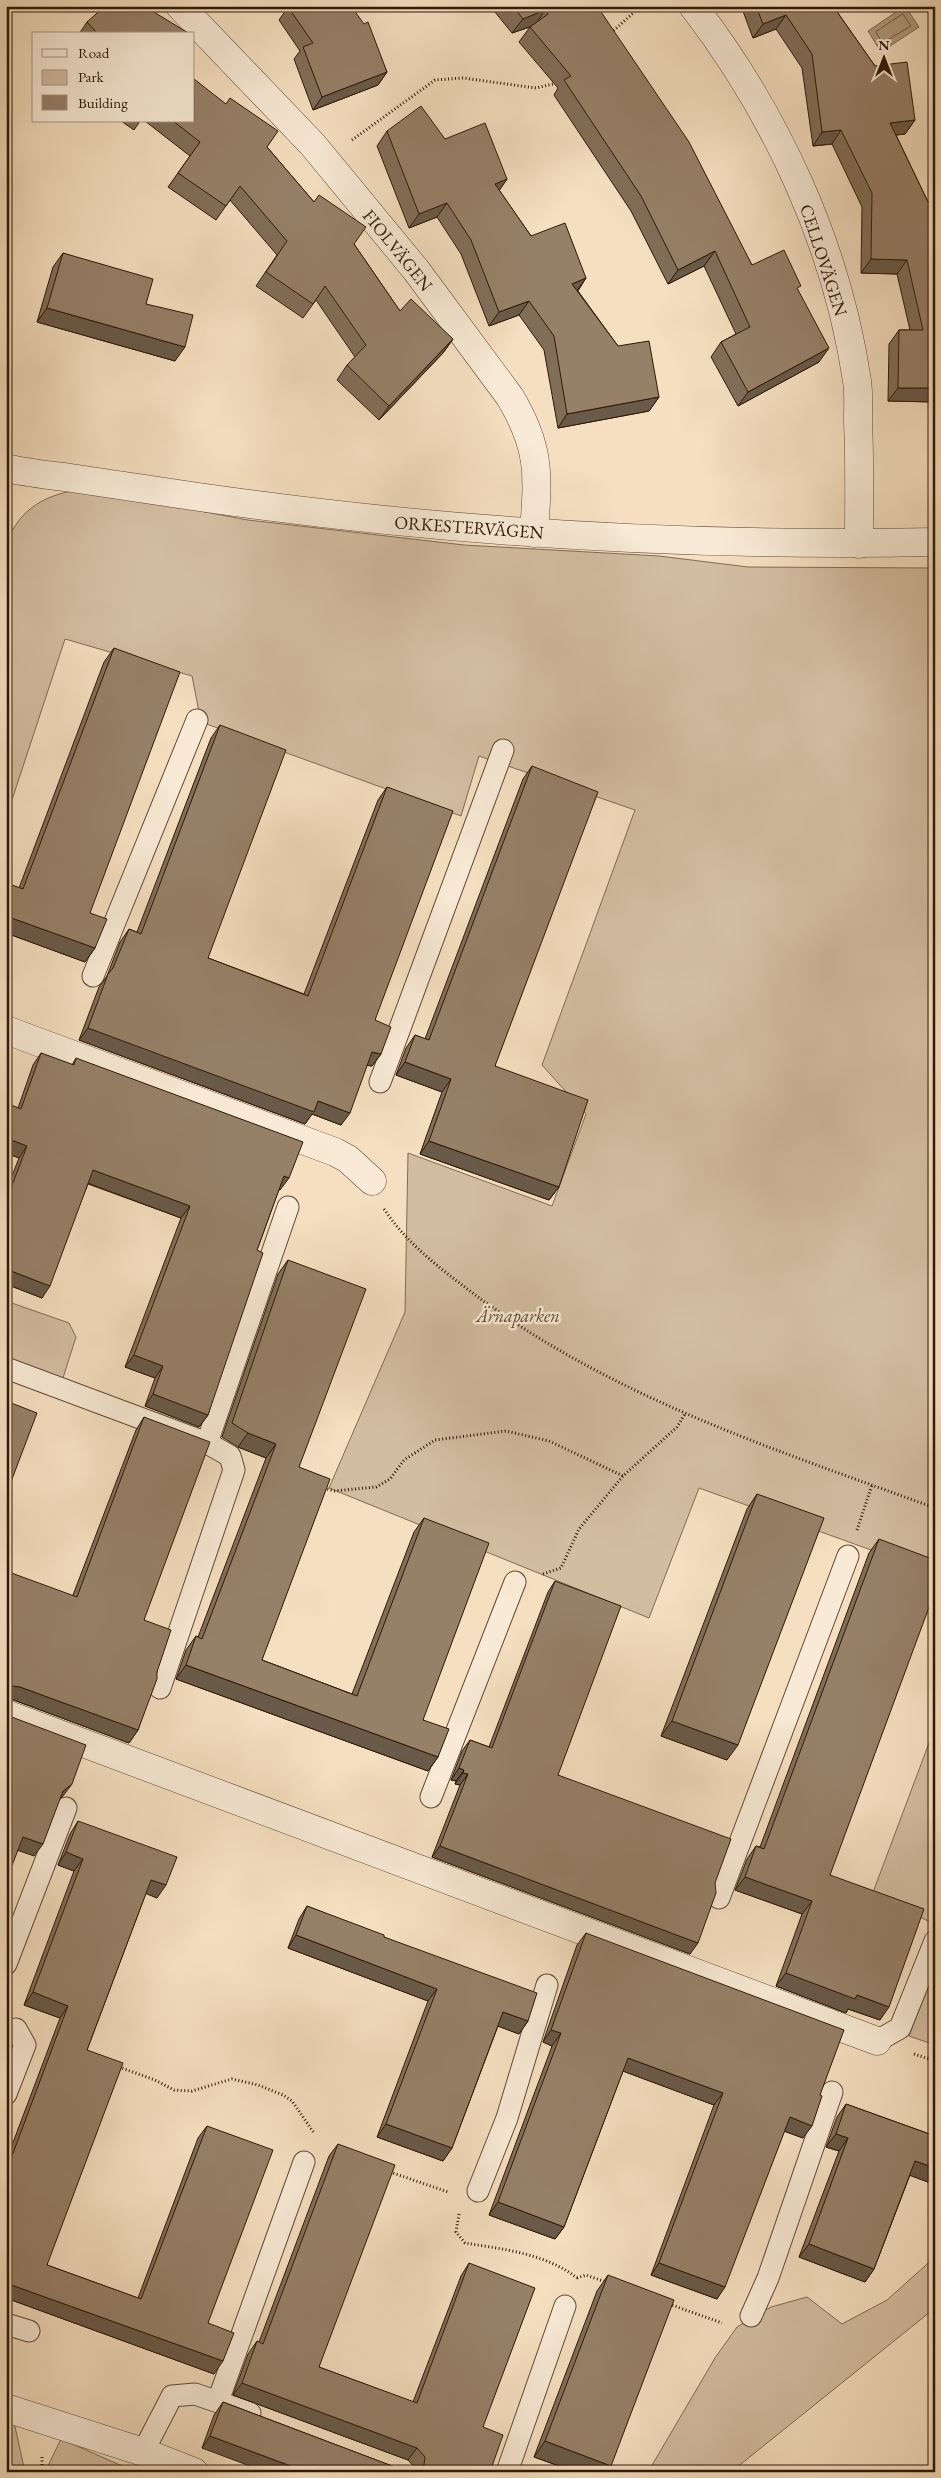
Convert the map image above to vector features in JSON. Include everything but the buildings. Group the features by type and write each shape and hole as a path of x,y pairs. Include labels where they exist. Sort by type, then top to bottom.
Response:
{"street":[{"name":"FIOLVÄGEN","path":"180,6 300,131 326,161 416,270 494,374 523,418 531,438 538,473 534,532"},
{"name":"CELLOVÄGEN","path":"693,6 721,42 771,126 805,198 825,252 843,314 857,382 859,544"},
{"name":"ORKESTERVÄGEN","path":"7,472 381,521 534,532 709,541 859,544 935,542"},
{"path":"6,1030 335,1152 348,1159 372,1181"},
{"path":"6,1714 877,2041"},
{"path":"6,2408 143,2452 194,2472"}],"lane":[{"path":"93,976 198,720"},
{"path":"380,1082 503,750"},
{"path":"207,1443 288,1207"},
{"path":"6,1368 207,1443 230,1456 234,1470 160,1688"},
{"path":"719,1898 848,1556"},
{"path":"431,1797 515,1582"},
{"path":"6,1964 66,1808"},
{"path":"877,2041 900,2028 935,1941"},
{"path":"474,2192 507,2118 547,1985"},
{"path":"6,2094 25,2045 16,2029"},
{"path":"751,2316 768,2278 832,2092"},
{"path":"218,2401 304,2162"},
{"path":"507,2472 565,2306"},
{"path":"6,2324 29,2331"},
{"path":"143,2452 172,2396 195,2394 264,2419"}],"path":[{"path":"605,39 641,6"},
{"path":"326,161 364,129 435,80 463,78 536,88 555,84 562,77"},
{"path":"372,1181 385,1210 418,1250 490,1306 539,1339 590,1369 685,1414 935,1508"},
{"path":"515,1582 561,1568 579,1529 623,1476 677,1427 685,1414"},
{"path":"315,1484 334,1491 376,1487 390,1479 404,1460 435,1440 506,1431 549,1441 623,1476"},
{"path":"848,1556 872,1485"},
{"path":"118,2067 155,2080 174,2090 192,2091 232,2079 258,2085 283,2094 292,2101 317,2138 322,2149 304,2162"},
{"path":"386,2171 451,2193 474,2192"},
{"path":"474,2192 459,2215 456,2232 466,2243 514,2251 565,2268 578,2278"},
{"path":"565,2306 570,2280 586,2275 613,2284"},
{"path":"667,2304 729,2326 751,2316"}],"green space":[{"name":"Ärnaparken","path":"83,489 248,520 464,545 659,556 748,567 935,568 935,1573 699,1488 649,1618 329,1488 405,1312 408,1153 552,1206 586,1114 542,1065 635,810 479,756 461,816 201,722 192,676 65,639 6,818 6,544 19,520 36,504 58,494"},
{"path":"6,1301 69,1323 76,1337 62,1381 6,1361"},
{"path":"935,1727 935,1924 872,1895"},
{"path":"935,1969 935,2045 909,2036"},
{"path":"935,2257 935,2308 731,2472 648,2472 715,2358 737,2327 771,2307 807,2297 842,2324 887,2300"},
{"path":"6,2419 14,2422 25,2472 6,2472"},
{"path":"61,2439 136,2472 45,2472"}],"water":[{"path":"905,6 919,27 881,52 868,31"}]}
